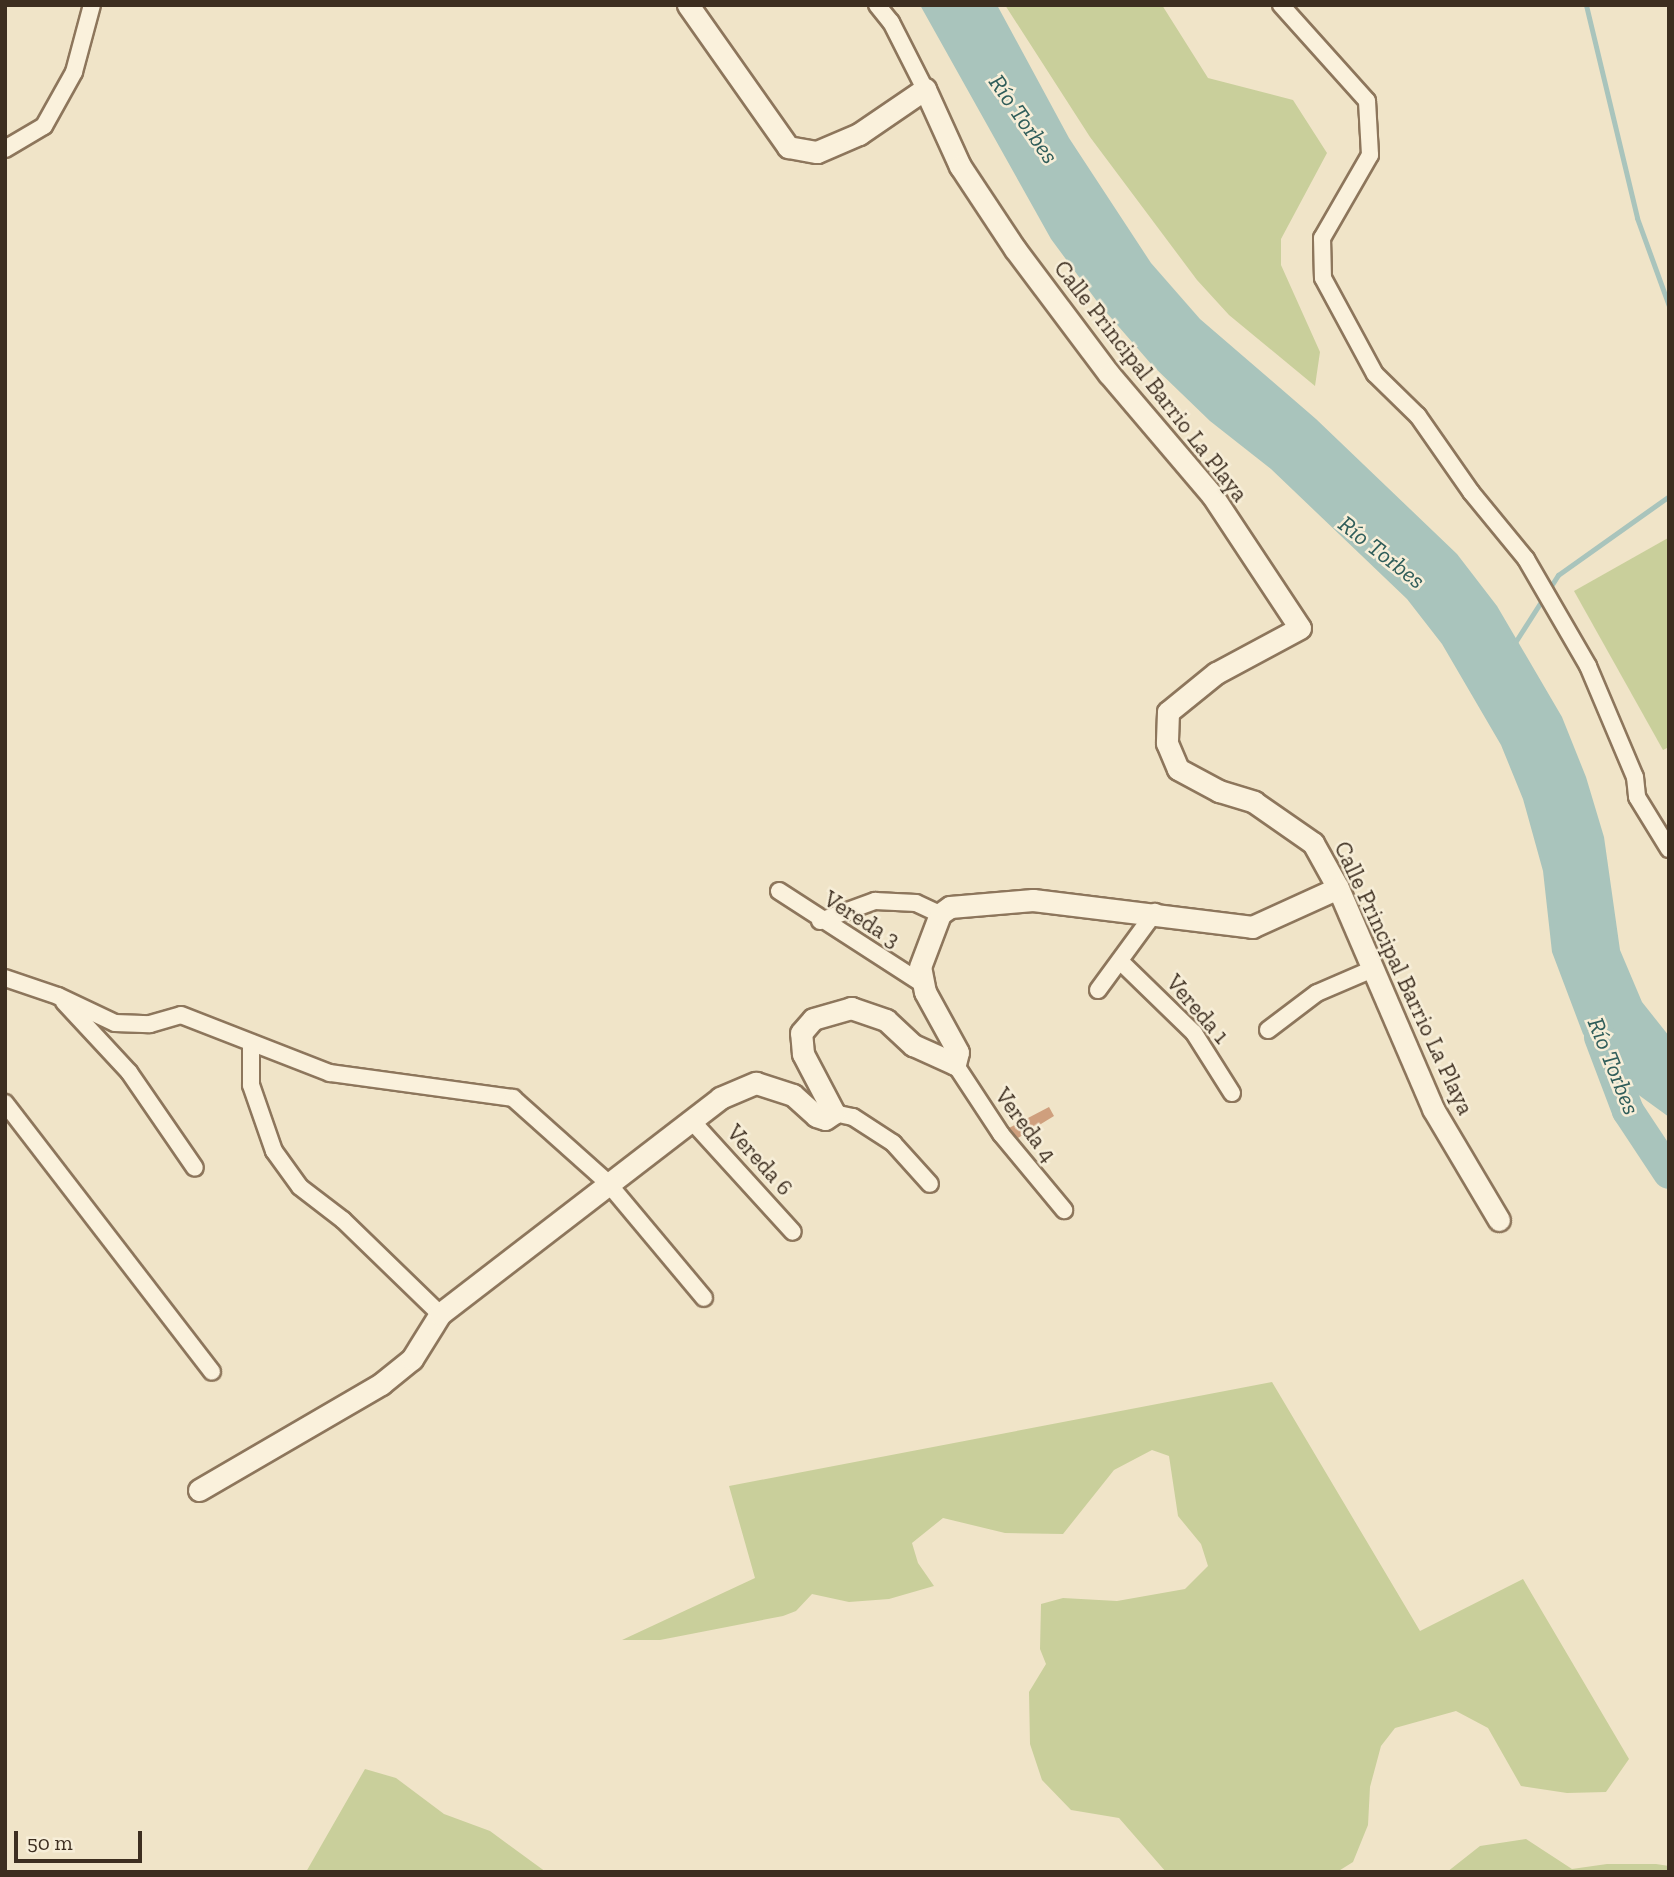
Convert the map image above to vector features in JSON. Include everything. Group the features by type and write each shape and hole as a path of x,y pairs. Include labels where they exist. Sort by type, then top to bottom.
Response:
{"street":[{"path":"5,149 44,126 74,72 92,5"},
{"path":"688,5 788,147 817,152 859,134 925,89 891,22 877,5"},
{"path":"1281,5 1367,101 1370,155 1322,238 1323,278 1375,374 1418,416 1471,492 1526,559 1588,666 1635,777 1637,797 1669,849"},
{"name":"Calle Principal Barrio La Playa","path":"925,89 960,166 1015,249 1110,374 1212,495 1300,628 1216,673 1168,712 1167,743 1178,769 1284,820 1313,843 1338,888 1433,1109 1499,1220"},
{"path":"834,1113 803,1054 801,1033 813,1019 851,1008 886,1020 913,1045 955,1064 958,1052 922,984 920,967 940,914 950,907 1033,900 1155,912 1252,926 1338,888"},
{"name":"Vereda 3","path":"779,891 820,921 922,984"},
{"path":"820,921 875,901 916,903 940,914"},
{"path":"1098,990 1155,912"},
{"name":"Vereda 1","path":"1121,962 1194,1033 1232,1093"},
{"path":"1268,1030 1317,993 1373,968"},
{"path":"5,978 58,996 115,1023 150,1024 181,1015 330,1073 513,1098 607,1182 704,1298"},
{"path":"58,996 129,1072 195,1168"},
{"path":"251,1043 251,1085 274,1151 300,1187 343,1220 440,1314"},
{"name":"Vereda 4","path":"955,1064 1001,1135 1064,1210"},
{"path":"199,1490 381,1384 412,1359 440,1314 607,1182 738,1088 756,1083 793,1096 816,1116 825,1119 834,1113 853,1117 893,1143 930,1184"},
{"path":"5,1103 212,1372"},
{"name":"Vereda 6","path":"691,1120 793,1232"}],"green space":[{"path":"1005,5 1162,5 1208,78 1293,100 1327,153 1281,239 1281,265 1320,352 1315,386 1229,315 1197,280 1090,137"},
{"path":"1668,538 1669,747 1663,750 1574,591"},
{"path":"1272,1382 1420,1631 1523,1579 1629,1759 1606,1792 1567,1793 1521,1786 1488,1728 1456,1711 1395,1728 1381,1746 1370,1787 1368,1825 1353,1862 1337,1872 1166,1872 1119,1818 1071,1810 1042,1780 1030,1744 1029,1692 1046,1664 1040,1649 1041,1604 1063,1598 1117,1601 1185,1589 1208,1566 1201,1544 1178,1516 1169,1456 1152,1450 1114,1470 1063,1534 1005,1533 943,1518 912,1543 918,1563 934,1586 889,1599 849,1602 812,1594 796,1611 783,1616 660,1640 622,1640 755,1578 729,1486"},
{"path":"365,1769 396,1778 444,1814 490,1831 546,1872 306,1872"},
{"path":"1526,1839 1572,1869 1607,1864 1656,1864 1669,1866 1669,1872 1447,1872 1480,1846"}],"water":[{"path":"920,5 997,5 1069,138 1151,263 1200,319 1316,419 1457,554 1497,606 1562,717 1586,777 1604,837 1620,950 1642,1002 1669,1036 1669,1117 1618,1080 1583,1034 1552,952 1543,871 1523,799 1501,745 1442,644 1407,599 1271,469 1210,421 1152,365 1099,304 1051,239"}],"building":[{"path":"1049,1107 1054,1116 1018,1138 1009,1128"}],"waterway":[{"path":"1586,5 1637,218 1669,306"},
{"path":"1514,644 1558,575 1669,496"},
{"name":"Río Torbes","path":"1600,1037 1628,1111 1669,1173"}]}
